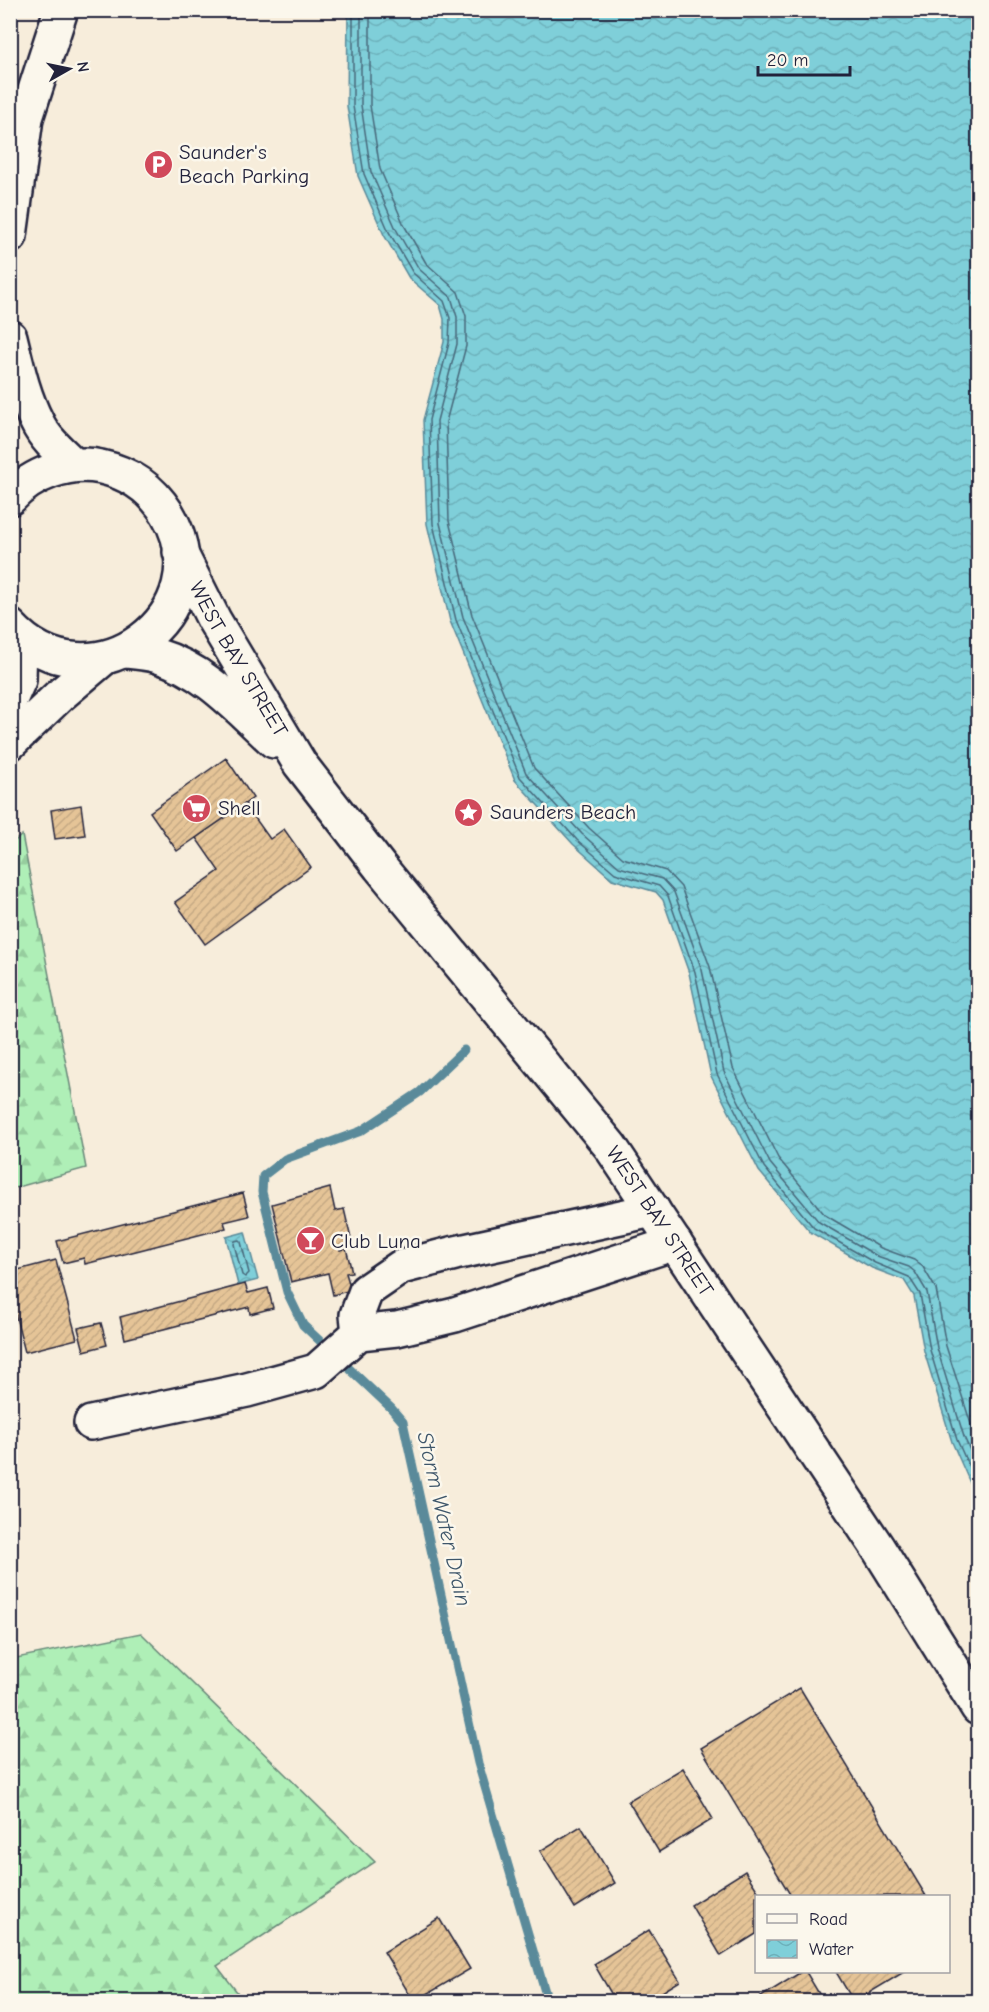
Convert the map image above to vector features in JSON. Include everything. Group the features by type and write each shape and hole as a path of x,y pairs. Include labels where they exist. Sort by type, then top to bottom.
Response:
{"main road":[{"path":"10,236 26,118 61,10"},
{"path":"10,337 21,383 37,423 52,444 74,465"},
{"name":"WEST BAY STREET","path":"10,498 30,481 51,471 74,465 97,466 136,480 162,505 172,522 180,552 214,620 300,764 380,867 610,1146 878,1548 978,1708"},
{"name":"WEST BAY STREET","path":"114,655 142,640 157,627 168,610 176,592 180,572 180,552"},
{"path":"10,700 19,680 15,632"},
{"name":"WEST BAY STREET","path":"15,632 43,651 69,660 86,660 114,655 157,655 186,667 212,684 300,764"},
{"path":"10,743 59,696 114,655"},
{"path":"352,1338 366,1291 401,1267 455,1252 653,1210"},
{"path":"91,1423 247,1390 316,1371 352,1338 455,1315 675,1243"}],"green space":[{"path":"22,835 86,1168 11,1189 10,845"},
{"path":"141,1633 375,1862 217,1966 244,2001 11,2001 11,1659"}],"water":[{"path":"348,11 978,11 978,1501 952,1442 924,1351 914,1296 904,1280 872,1268 810,1232 759,1171 711,1076 689,973 663,900 656,892 612,879 573,844 515,780 450,621 427,524 423,420 444,342 444,319 440,305 409,278 384,235 358,176 347,106"},
{"path":"245,1232 258,1280 238,1285 226,1237"}],"building":[{"name":"Shell","path":"226,758 253,798 177,851 150,812"},
{"name":"Shell","path":"245,804 270,839 284,829 311,867 205,944 175,902 219,871 196,838"},
{"path":"81,805 85,835 55,839 51,810"},
{"path":"330,1188 335,1211 344,1209 352,1243 339,1247 340,1250 346,1248 352,1272 346,1273 351,1290 333,1295 328,1273 291,1282 272,1204"},
{"path":"243,1193 249,1216 224,1222 226,1228 85,1264 84,1258 63,1263 57,1241"},
{"path":"56,1260 77,1339 25,1352 10,1294 10,1272"},
{"path":"245,1284 248,1293 268,1288 273,1308 250,1314 249,1307 125,1339 120,1317"},
{"path":"101,1323 107,1345 84,1351 78,1328"},
{"path":"800,1688 925,1895 790,1895 701,1748"},
{"path":"683,1768 713,1819 659,1852 628,1801"},
{"path":"581,1826 615,1883 575,1908 540,1851"},
{"path":"745,1871 760,1895 755,1895 755,1935 721,1956 691,1905"},
{"path":"439,1918 470,1969 414,2002 384,1952"},
{"path":"649,1930 680,1981 646,2002 616,2002 594,1964"},
{"path":"799,1973 807,1973 824,2002 753,2002"},
{"path":"837,1973 902,1973 854,2002"}],"waterway":[{"name":"Storm Water Drain","path":"464,1050 420,1092 361,1131 285,1159 263,1176 262,1192 287,1292 303,1325 403,1422 478,1763 548,2002"}],"place":[{"name":"Saunder's Beach Parking","path":"158,164"},
{"name":"Shell","path":"197,808"},
{"name":"Saunders Beach","path":"469,812"},
{"name":"Club Luna","path":"310,1241"}]}
